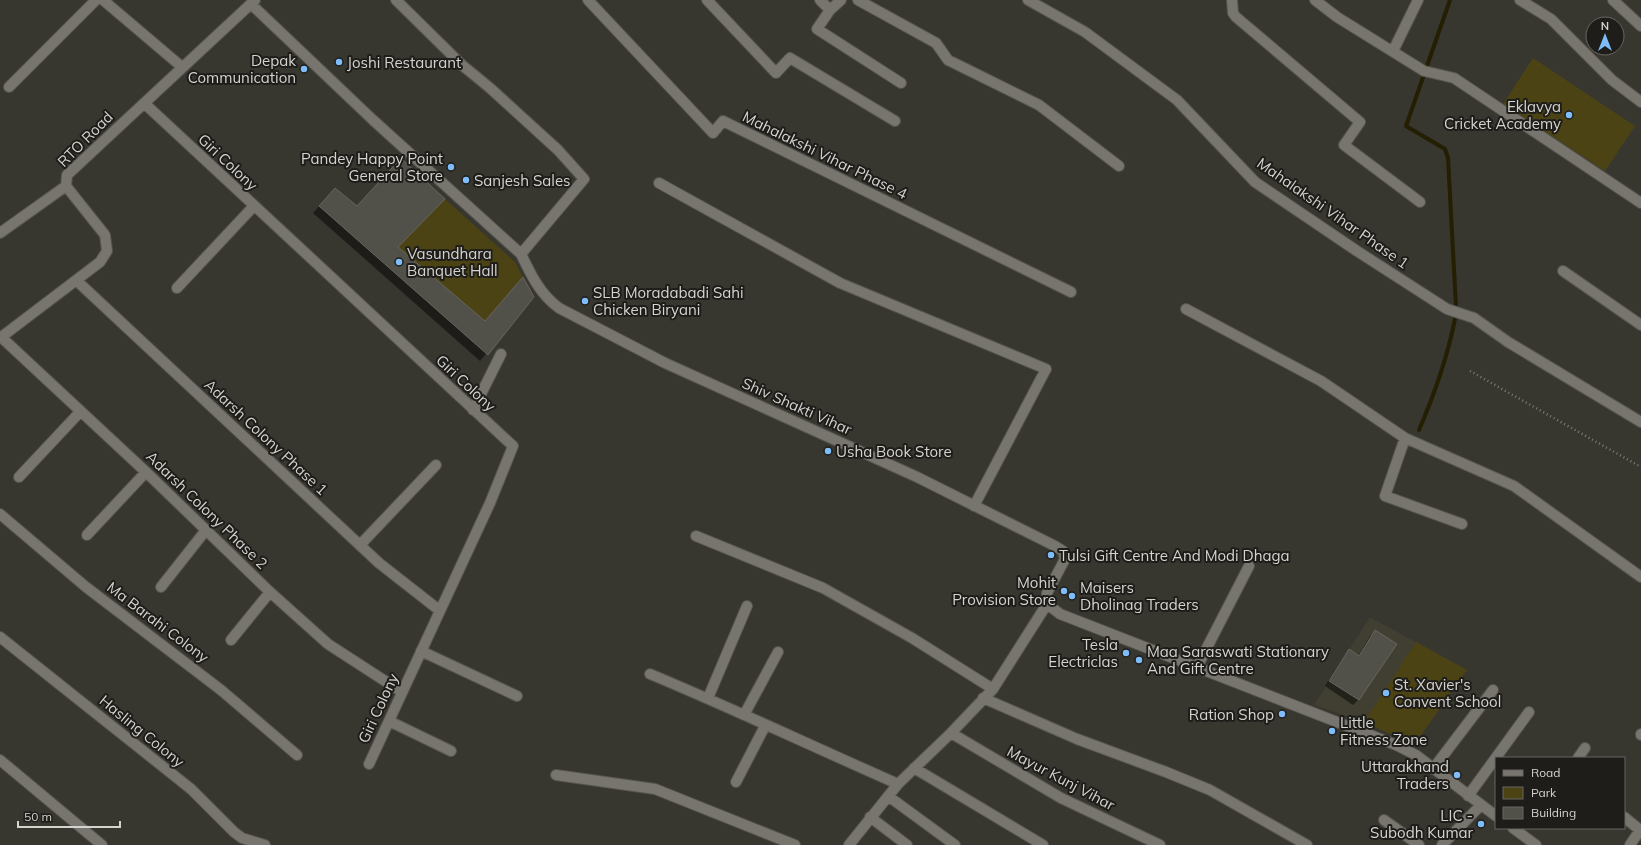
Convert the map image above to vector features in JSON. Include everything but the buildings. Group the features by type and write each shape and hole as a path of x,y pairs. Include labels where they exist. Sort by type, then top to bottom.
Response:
{"street":[{"path":"9,87 96,0"},
{"path":"103,0 182,67"},
{"path":"396,0 462,65 490,88 558,150 584,179 521,254"},
{"name":"Mahalakshi Vihar Phase 4","path":"588,0 713,133 723,121 1071,292"},
{"path":"707,0 776,73 790,58 895,121"},
{"path":"820,0 830,10"},
{"path":"841,0 830,10 817,29 901,83"},
{"path":"858,0 936,43 948,60 1039,105 1120,166"},
{"name":"Mahalakshi Vihar Phase 1","path":"1028,0 1085,32 1177,100 1255,182 1357,251 1447,309 1474,318 1508,342 1641,422"},
{"path":"1232,0 1233,13 1236,17 1360,122 1344,145 1420,202"},
{"path":"1316,0 1337,17 1424,71 1454,78 1641,203"},
{"path":"1392,51 1418,0"},
{"path":"1520,0 1551,19 1612,80 1641,102"},
{"path":"1613,0 1641,26"},
{"name":"RTO Road","path":"1,338 77,281 100,262 107,251 105,235 66,186 67,175 253,2"},
{"name":"Shiv Shakti Vihar","path":"253,2 373,120 521,254 536,284 551,302 559,308 665,363 917,477 1063,551 1065,559 1046,593 1047,604"},
{"name":"Giri Colony","path":"144,103 253,206 513,446 490,503 439,610 369,764"},
{"path":"660,183 840,283 1046,369 974,506"},
{"path":"0,233 66,186"},
{"path":"177,288 253,206"},
{"path":"1563,271 1641,325"},
{"name":"Adarsh Colony Phase 1","path":"77,281 360,545 439,610"},
{"path":"1186,309 1321,381 1405,438 1514,486 1641,577"},
{"name":"Adarsh Colony Phase 2","path":"1,338 146,472 270,592 328,644 402,692"},
{"path":"473,410 501,354"},
{"path":"19,477 80,412"},
{"path":"1405,438 1385,496 1462,524"},
{"path":"360,545 436,465"},
{"path":"87,535 146,472"},
{"name":"Ma Barahi Colony","path":"0,514 86,587 221,690 297,755"},
{"path":"161,587 206,530"},
{"path":"696,536 823,588 912,638 993,689"},
{"path":"1197,667 1249,566"},
{"path":"231,640 270,592"},
{"path":"849,845 898,784 951,733 993,689 1047,604 1060,614 1396,745 1416,756 1495,815"},
{"path":"708,698 747,606"},
{"name":"Hasling Colony","path":"0,637 191,789 234,832 242,838 265,845"},
{"path":"421,651 517,696"},
{"path":"744,715 778,652"},
{"path":"650,674 708,698 765,726 898,784"},
{"path":"1433,769 1493,690"},
{"path":"983,698 1077,738 1210,790 1307,845"},
{"path":"1496,757 1529,712"},
{"path":"389,721 451,751"},
{"path":"736,782 765,726"},
{"name":"Mayur Kunj Vihar","path":"951,733 1061,798 1160,845"},
{"path":"1579,757 1586,748"},
{"path":"1468,796 1495,759"},
{"path":"0,760 102,845"},
{"path":"914,768 1043,845"},
{"path":"556,775 654,789 795,845"},
{"path":"888,796 955,845"},
{"path":"1442,845 1481,804"},
{"path":"870,817 907,845"},
{"path":"1625,818 1640,830 1630,845"},
{"path":"1384,820 1419,845"},
{"path":"1525,832 1536,845"}],"path":[{"path":"1470,371 1641,467"}],"shaded area":[{"name":"St. Xavier's Convent School","path":"1370,617 1467,670 1414,745 1364,722 1314,705"}],"green space":[{"name":"Eklavya Cricket Academy","path":"1533,58 1635,126 1605,171 1503,104"},
{"path":"445,199 515,262 523,277 485,321 398,247"},
{"path":"1416,642 1467,670 1414,745 1364,722"}],"waterway":[{"path":"1450,0 1406,126 1445,149 1448,158 1456,307"},
{"path":"1419,430 1440,376 1455,319"}],"place":[{"name":"Joshi Restaurant","path":"339,62"},
{"name":"Depak Communication","path":"304,69"},
{"name":"Eklavya Cricket Academy","path":"1569,115"},
{"name":"Pandey Happy Point General Store","path":"451,167"},
{"name":"Sanjesh Sales","path":"466,180"},
{"name":"Vasundhara Banquet Hall","path":"399,262"},
{"name":"SLB Moradabadi Sahi Chicken Biryani","path":"585,301"},
{"name":"Usha Book Store","path":"828,451"},
{"name":"Tulsi Gift Centre And Modi Dhaga","path":"1051,555"},
{"name":"Mohit Provision Store","path":"1064,591"},
{"name":"Maisers Dholinag Traders","path":"1072,596"},
{"name":"Tesla Electriclas","path":"1126,653"},
{"name":"Maa Saraswati Stationary And Gift Centre","path":"1139,660"},
{"name":"St. Xavier's Convent School","path":"1386,693"},
{"name":"Ration Shop","path":"1282,714"},
{"name":"Little Fitness Zone","path":"1332,731"},
{"name":"Uttarakhand Traders","path":"1457,775"},
{"name":"LIC - Subodh Kumar","path":"1481,824"}]}
